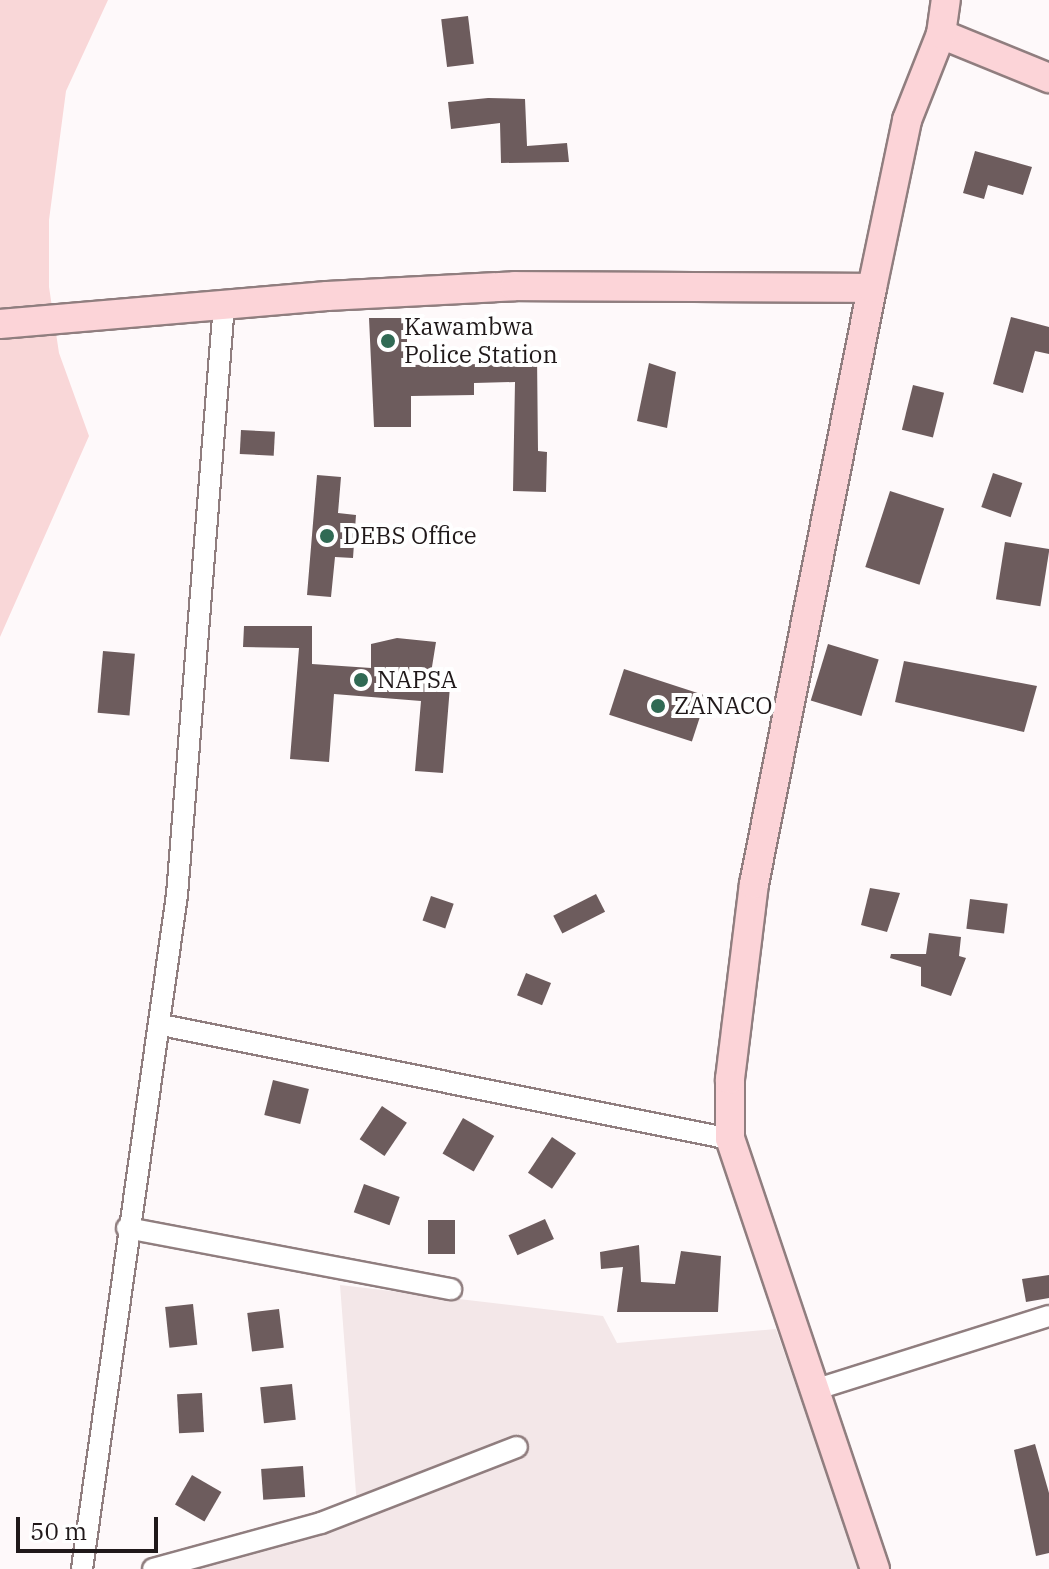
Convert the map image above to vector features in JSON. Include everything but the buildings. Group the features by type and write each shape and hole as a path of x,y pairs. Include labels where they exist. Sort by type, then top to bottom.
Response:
{"main road":[{"path":"875,1569 730,1139 734,1013 754,884 907,120 941,34 946,0"},
{"path":"941,34 1049,78"},
{"path":"0,324 224,304 515,286 872,288"}],"street":[{"path":"82,1569 127,1228 162,1025 224,304"},
{"path":"162,1025 730,1139"},
{"path":"127,1228 451,1289"},
{"path":"814,1390 1049,1316"},
{"path":"153,1569 321,1523 517,1447"}],"shaded area":[{"path":"0,0 108,0 66,91 49,220 49,287 59,353 89,436 0,637"},
{"path":"340,1285 603,1316 617,1343 776,1329 860,1569 179,1569 358,1519"}],"place":[{"name":"Kawambwa Police Station","path":"388,341"},
{"name":"DEBS Office","path":"327,536"},
{"name":"NAPSA","path":"361,680"},
{"name":"ZANACO","path":"658,706"}]}
